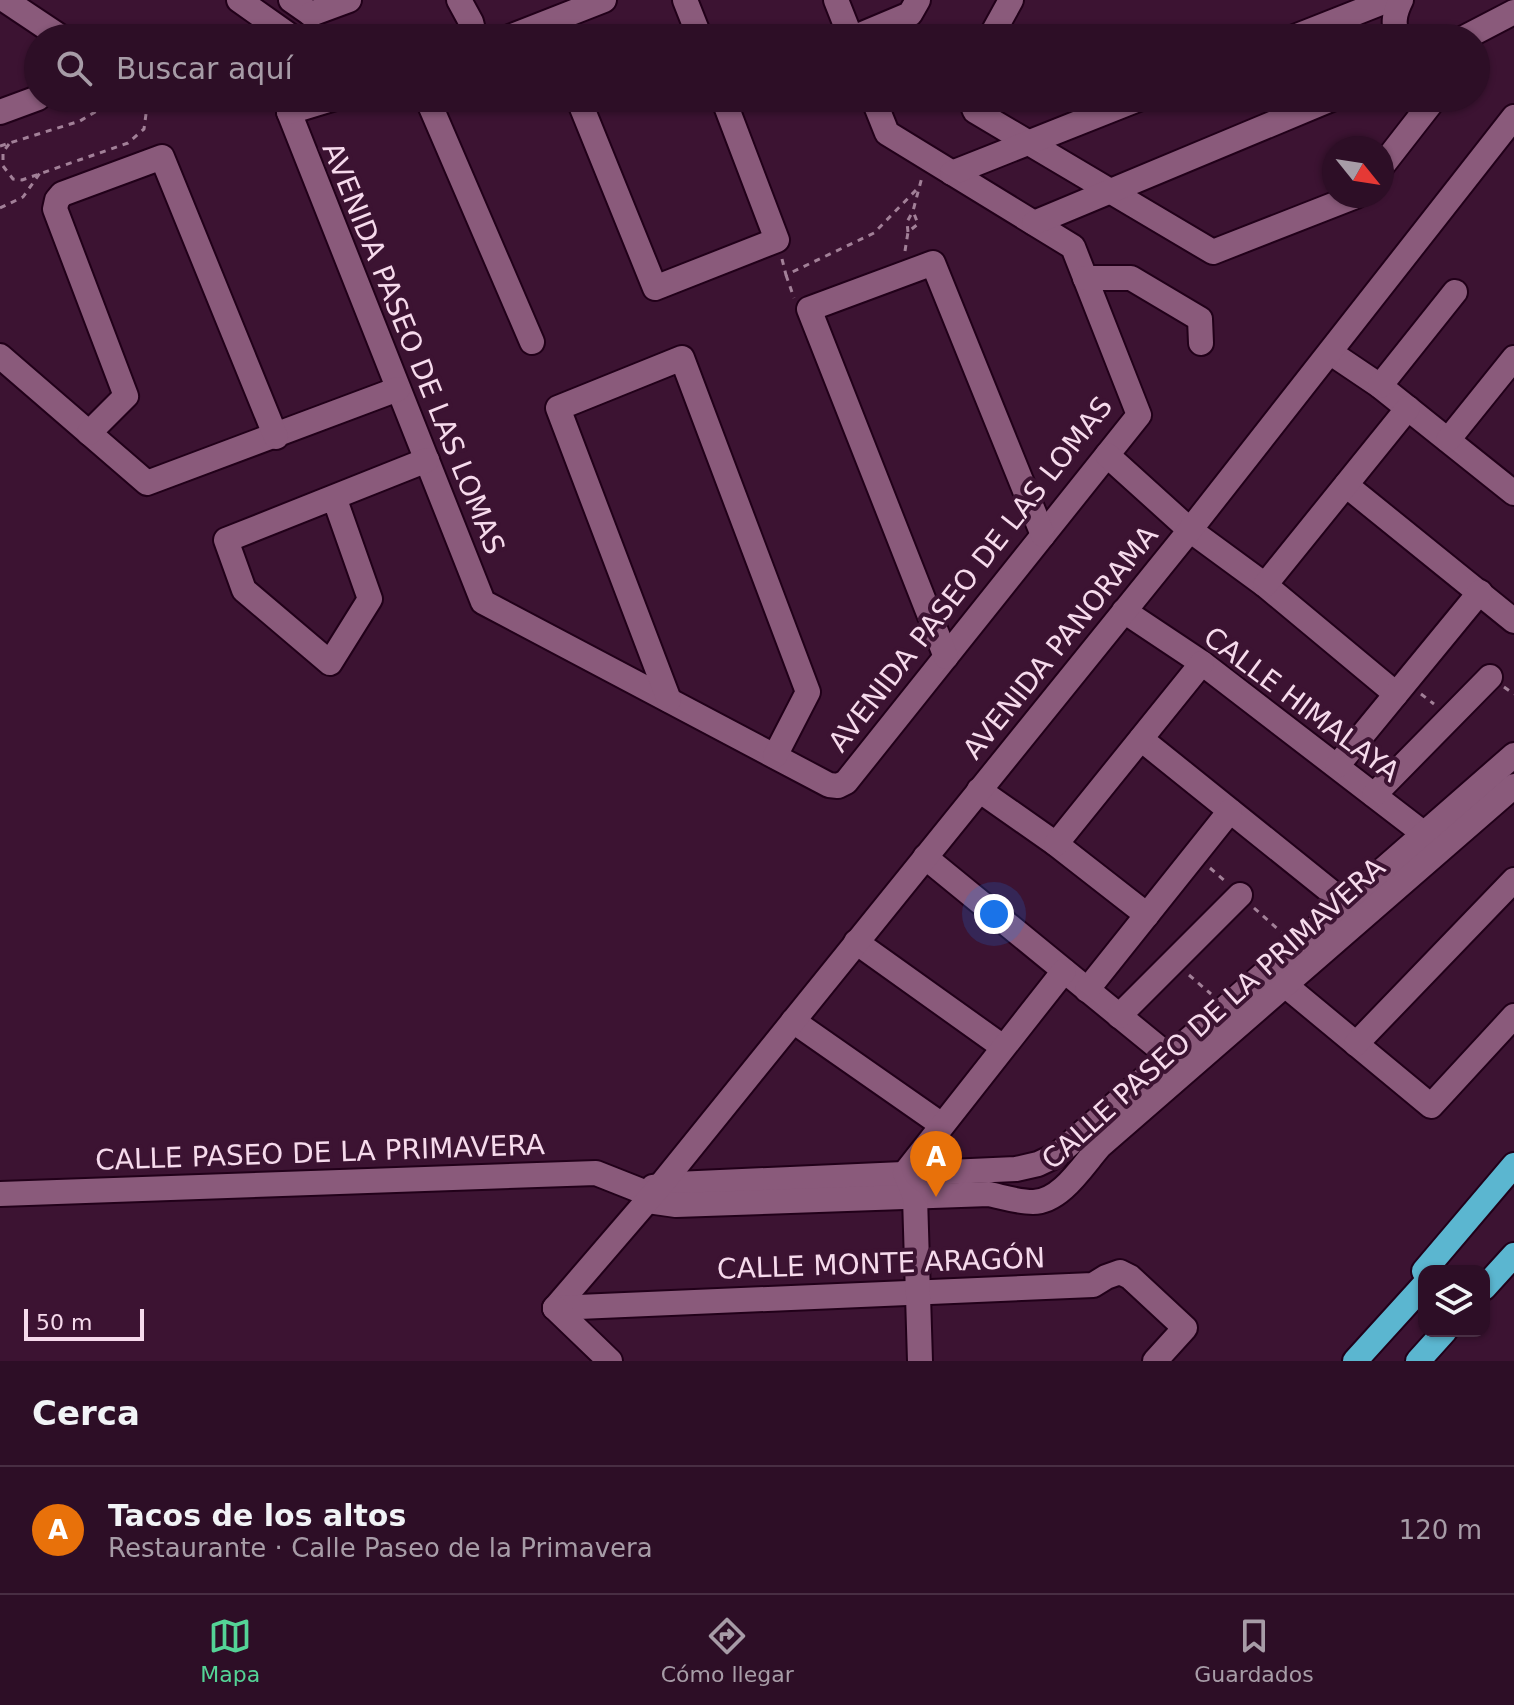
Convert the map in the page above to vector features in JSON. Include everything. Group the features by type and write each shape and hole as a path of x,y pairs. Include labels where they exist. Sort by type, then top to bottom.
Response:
{"highway":[{"path":"1429,1265 1514,1165"},
{"path":"1442,1265 1514,1186"},
{"path":"1490,1281 1514,1255"},
{"path":"1390,1322 1418,1279"},
{"path":"1355,1361 1418,1292"},
{"path":"1418,1361 1440,1337"}],"street":[{"path":"5,0 41,24"},
{"path":"239,0 274,24"},
{"path":"301,7 349,0"},
{"path":"459,0 472,24"},
{"path":"562,24 604,0"},
{"path":"685,0 694,24"},
{"path":"836,0 846,24"},
{"path":"886,24 910,14 918,0"},
{"path":"998,24 1011,0"},
{"path":"1327,24 1388,0"},
{"path":"1394,24 1395,12 1401,0"},
{"path":"1490,32 1506,15"},
{"path":"0,112 24,103"},
{"name":"AVENIDA PASEO DE LAS LOMAS","path":"293,112 483,602 829,785 838,786 846,782 1139,415 1073,247 887,133 879,112"},
{"path":"433,112 532,342"},
{"path":"584,112 655,288 777,240 728,112"},
{"path":"977,112 1213,252 1325,208"},
{"path":"952,173 1106,112"},
{"path":"1034,223 1300,112"},
{"path":"1394,151 1424,112"},
{"name":"AVENIDA PANORAMA","path":"555,1308 793,1021 1190,530 1514,117"},
{"path":"89,433 126,396 55,209 57,200 62,194 162,157 276,437"},
{"path":"946,657 809,309 933,263 1043,535"},
{"path":"1085,278 1131,278 1200,319 1201,343"},
{"path":"1380,386 1455,292"},
{"path":"1331,353 1380,386 1514,493"},
{"path":"0,356 147,483 398,389"},
{"path":"669,700 558,408 682,358 808,692 775,756"},
{"path":"1448,440 1514,358"},
{"path":"1265,585 1408,408"},
{"path":"1107,455 1190,530 1401,688"},
{"path":"334,497 370,599 330,663 244,590 226,540 334,497 427,460"},
{"path":"1346,485 1514,621"},
{"path":"1337,766 1480,592"},
{"name":"CALLE HIMALAYA","path":"1124,611 1202,663 1434,841"},
{"path":"1056,844 1202,663"},
{"path":"1374,795 1490,677"},
{"path":"1141,739 1345,903"},
{"name":"CALLE PASEO DE LA PRIMAVERA","path":"649,1192 905,1173 1016,1169 1057,1155 1285,985 1434,841 1514,755"},
{"path":"979,790 1056,844 1147,915"},
{"name":"CALLE PASEO DE LA PRIMAVERA","path":"0,1194 596,1173 676,1205 989,1194 1021,1201 1047,1200 1068,1182 1178,1064 1226,1007 1345,903 1434,841 1508,801"},
{"path":"1087,990 1230,811"},
{"path":"925,857 1178,1064"},
{"path":"1356,1044 1514,880"},
{"path":"1119,1016 1240,895"},
{"path":"856,942 1003,1047"},
{"path":"920,1361 915,1197 905,1173 1064,971"},
{"path":"1285,985 1431,1106 1514,1016"},
{"path":"793,1021 942,1125"},
{"path":"1057,1155 1068,1182"},
{"path":"1016,1169 1021,1201"},
{"name":"CALLE MONTE ARAGÓN","path":"555,1308 1093,1285 1120,1272 1130,1277 1185,1328 1155,1361"},
{"path":"555,1308 610,1361"}],"path":[{"path":"0,146 80,121 95,112"},
{"path":"9,144 1,159 6,174 22,180 137,138 147,121 144,112"},
{"path":"902,274 907,222 928,158"},
{"path":"0,208 23,197 40,173"},
{"path":"777,240 786,275 874,233 920,186"},
{"path":"908,232 918,224 913,211"},
{"path":"1401,688 1451,716"},
{"path":"1174,962 1226,1007"}],"place":[{"name":"Tacos de los altos","path":"936,1197"}]}
